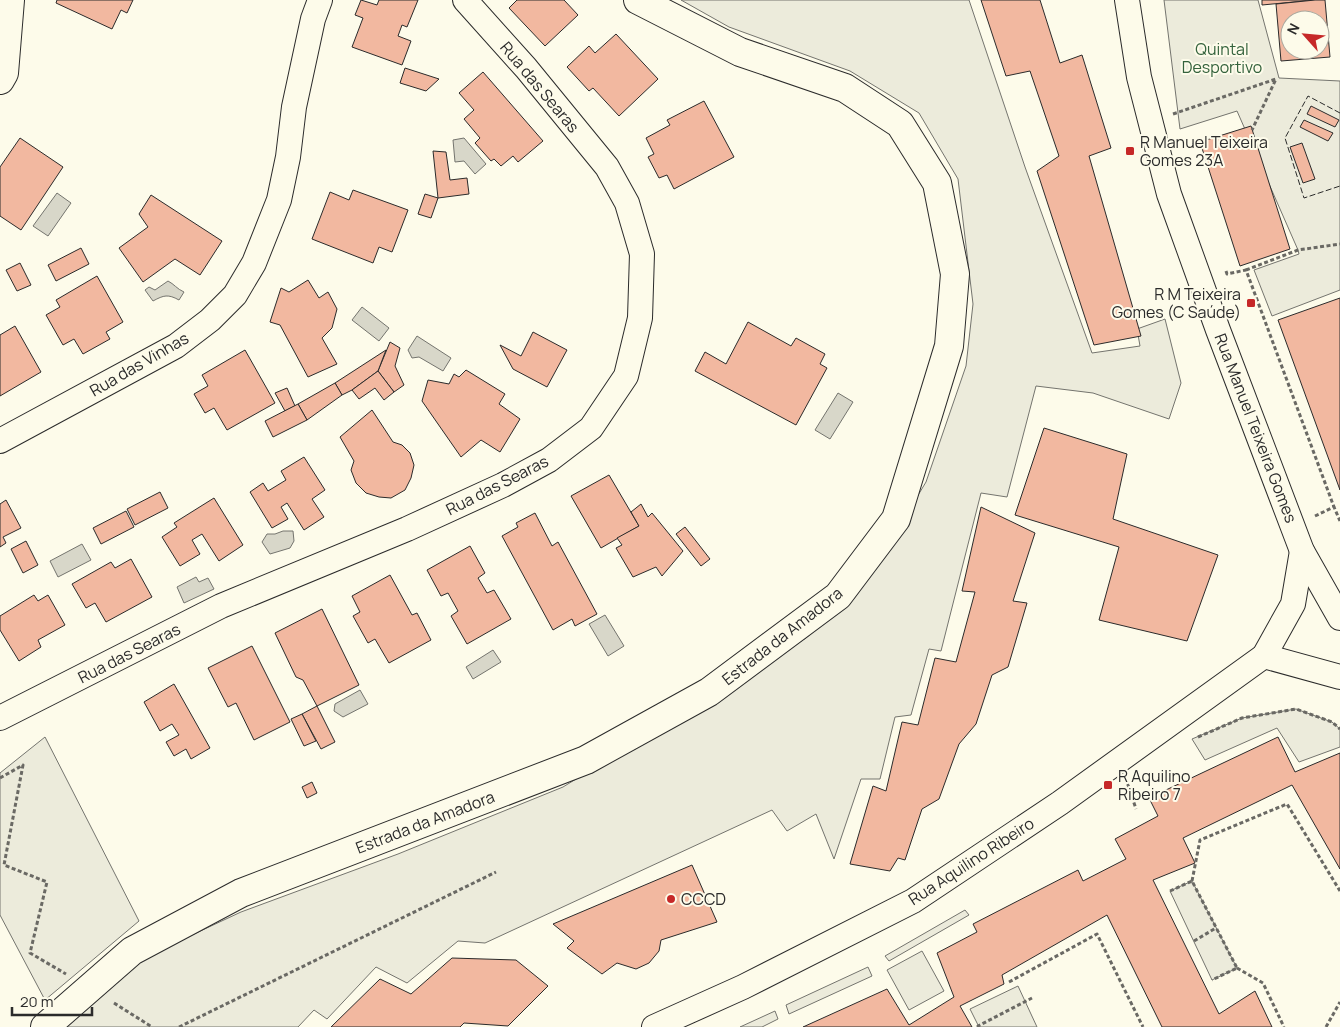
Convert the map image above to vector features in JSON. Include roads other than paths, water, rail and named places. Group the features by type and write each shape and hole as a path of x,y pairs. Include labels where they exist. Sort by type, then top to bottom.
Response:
{"street":[{"path":"0,80 4,73 10,0"},
{"name":"Rua das Vinhas","path":"0,441 176,346 210,320 235,295 254,263 279,200 288,157 294,108 313,18 320,0"},
{"name":"Rua das Searas","path":"0,718 221,606 407,529 503,485 549,460 591,428 626,376 640,318 642,254 627,203 607,167 526,68 465,0"},
{"name":"Estrada da Amadora","path":"45,1027 132,951 241,893 586,760 709,692 838,596 896,519 949,346 954,274 937,183 900,124 845,88 740,52 638,0"},
{"name":"Rua Manuel Teixeira Gomes","path":"1127,0 1139,78 1169,194 1218,330 1302,551 1340,618"},
{"name":"Rua Aquilino Ribeiro","path":"654,1027 743,987 913,901 1060,803 1264,656 1293,604 1302,551"},
{"path":"1264,656 1340,677"}],"place":[{"name":"R Manuel Teixeira Gomes 23A","path":"1130,151"},
{"name":"R M Teixeira Gomes (C Saúde)","path":"1251,303"},
{"name":"R Aquilino Ribeiro 7","path":"1108,785"},
{"name":"CCCD","path":"671,899"}],"park label":[{"name":"Quintal Desportivo","path":"1222,58"}]}
